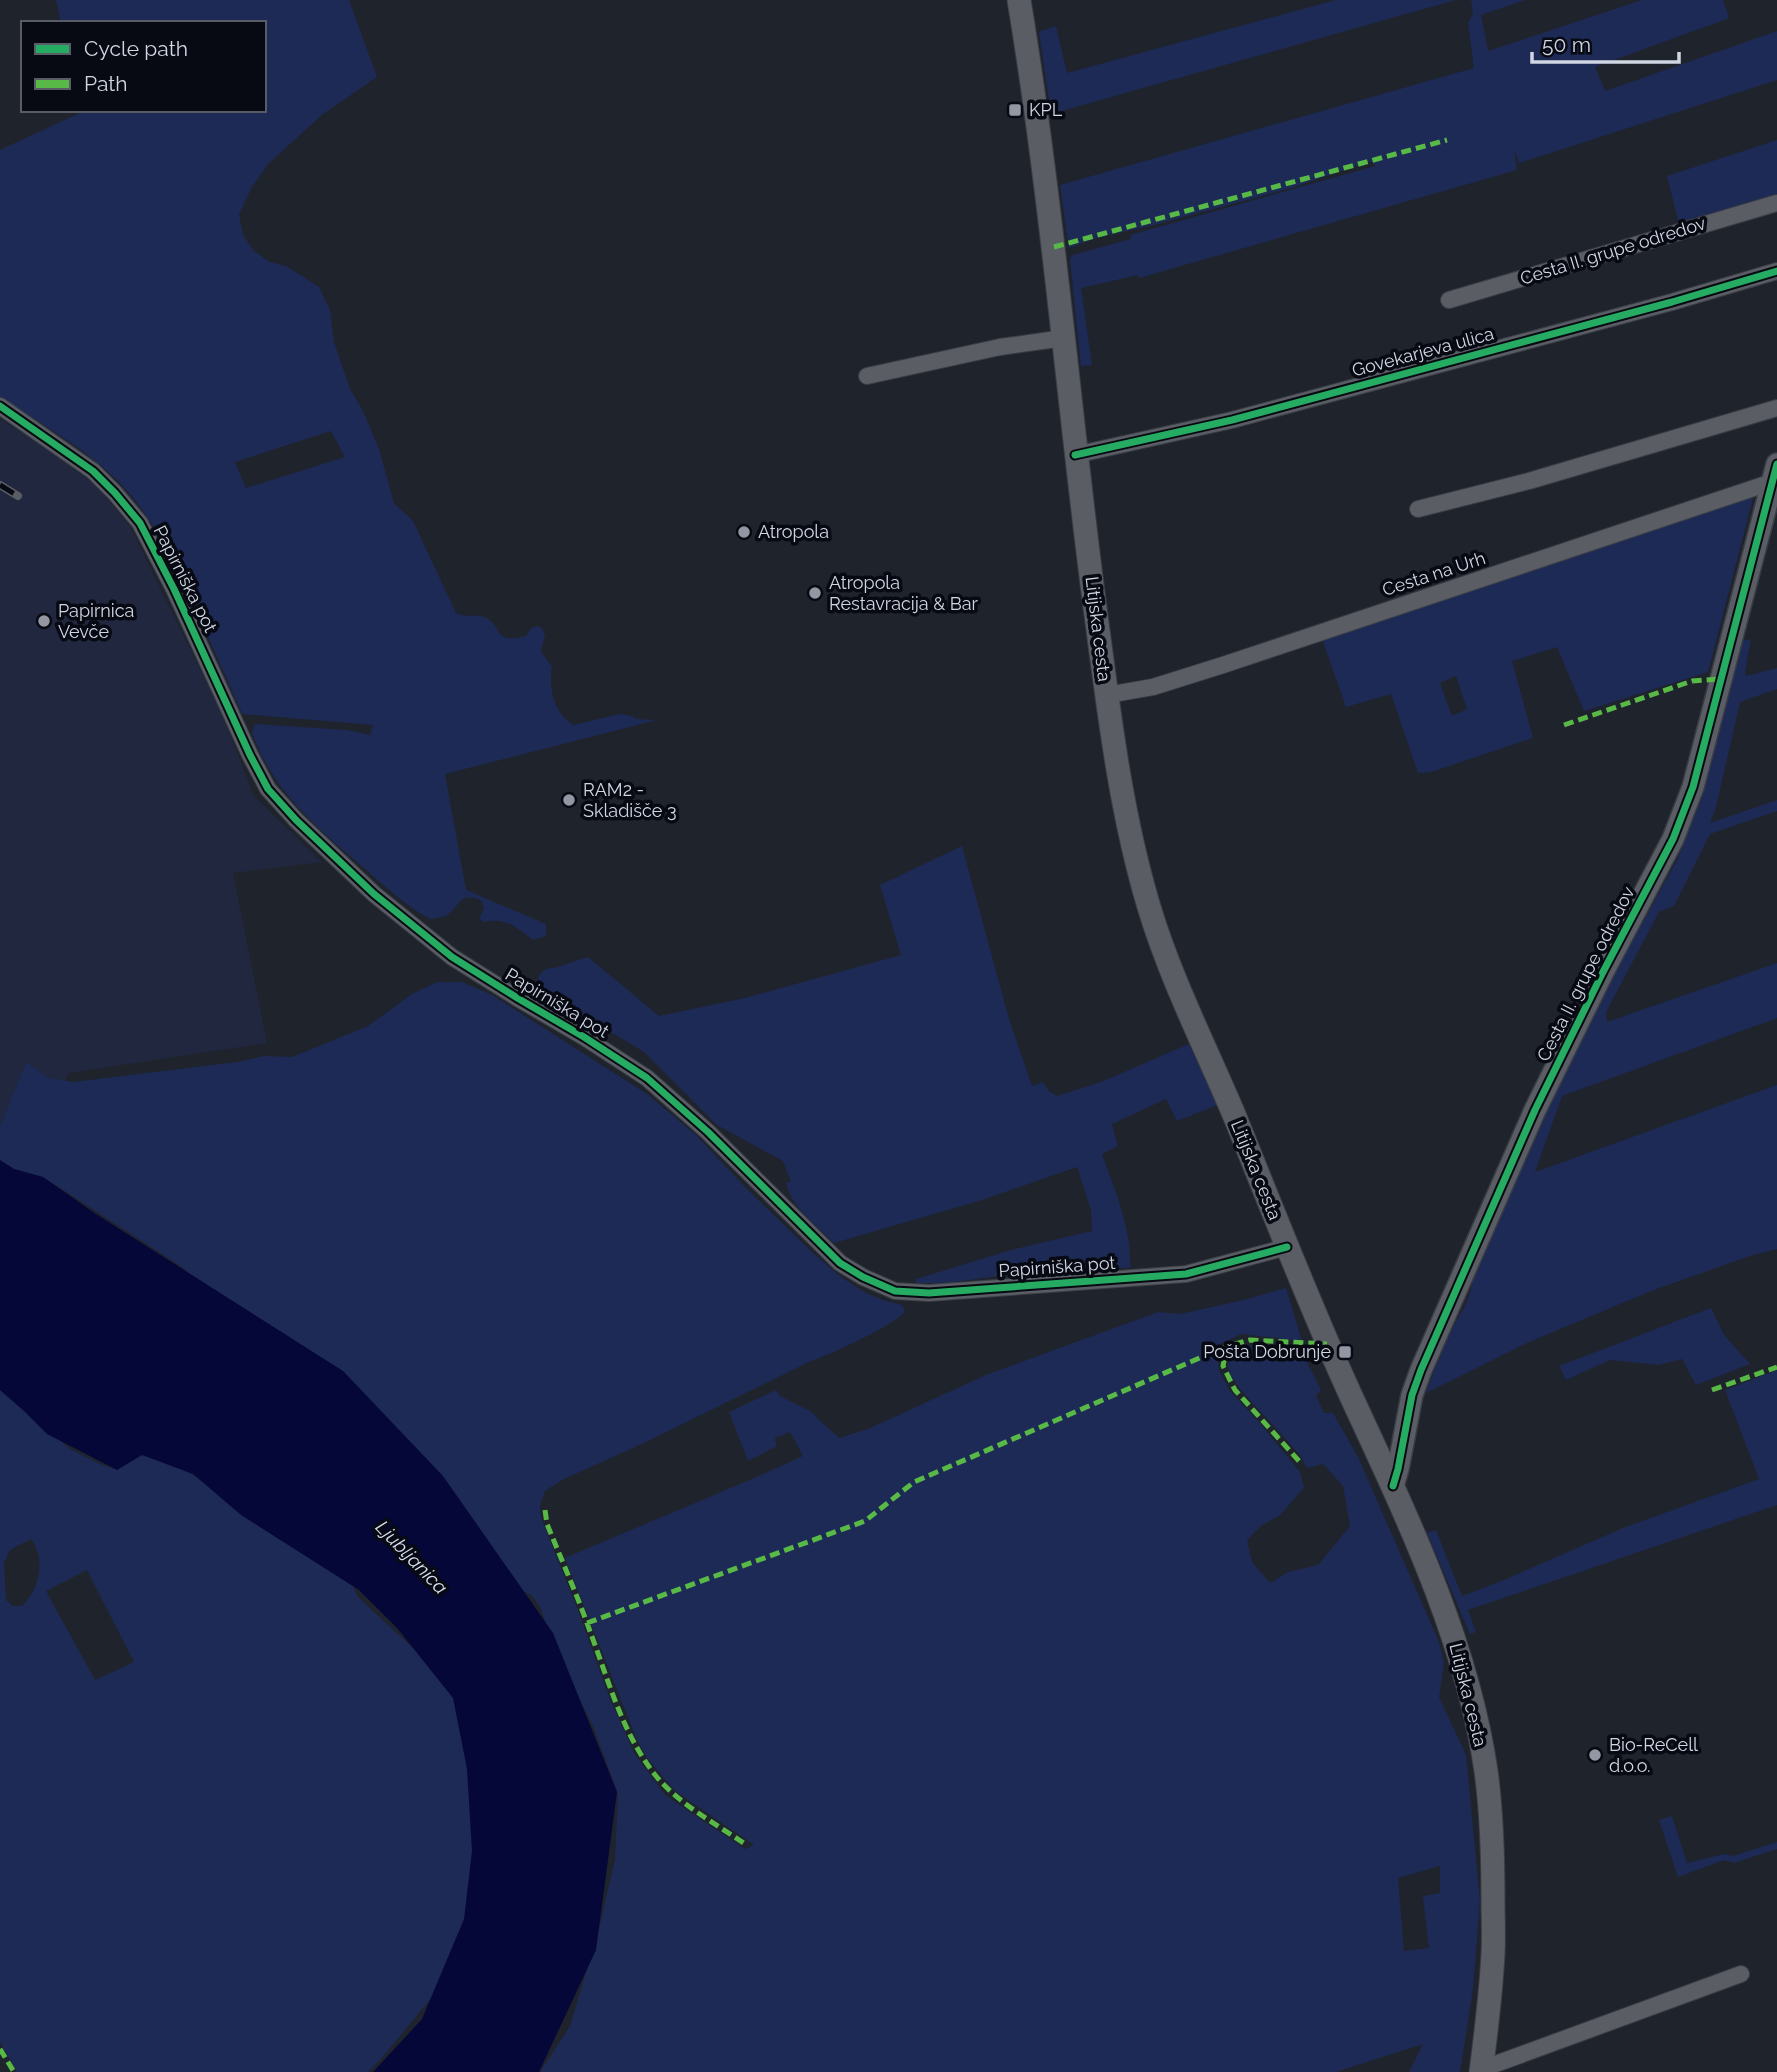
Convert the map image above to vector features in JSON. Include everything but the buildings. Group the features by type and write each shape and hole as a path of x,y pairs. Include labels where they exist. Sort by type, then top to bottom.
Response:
{"main road":[{"name":"Litijska cesta","path":"1019,0 1032,80 1064,338 1075,455 1115,757 1140,872 1173,973 1327,1344 1392,1486 1440,1602 1471,1695 1485,1768 1492,1833 1493,1952 1481,2070"}],"street":[{"name":"Cesta II. grupe odredov","path":"1449,300 1777,203"},
{"name":"Govekarjeva ulica","path":"1075,455 1245,416 1777,271"},
{"path":"867,376 1000,347 1064,338"},
{"name":"Papirniška pot","path":"0,406 93,471 116,493 140,523 197,637 250,755 268,789 296,820 374,894 452,957 647,1078 708,1132 840,1263 895,1291 929,1293 1186,1274 1287,1247"},
{"path":"1418,509 1530,481 1777,408"},
{"name":"Cesta II. grupe odredov","path":"1392,1486 1398,1469 1412,1395 1421,1370 1535,1110 1602,972 1673,839 1693,787 1775,472"},
{"name":"Cesta na Urh","path":"1107,695 1153,687 1223,666 1775,472"},
{"name":"Litijska cesta","path":"1481,2070 1741,1974"}],"shaded area":[{"path":"56,0 349,0 377,77 323,114 268,164 252,187 239,214 243,235 254,251 270,262 286,266 319,287 330,310 334,342 350,389 363,411 379,449 394,503 413,521 456,613 484,617 508,638 526,636 531,628 537,626 542,628 545,635 541,651 552,667 554,699 562,714 574,725 619,714 636,719 657,720 445,774 466,890 546,924 546,936 533,940 504,922 483,922 479,918 484,909 481,900 474,898 464,899 445,916 430,919 395,895 313,823 271,772 252,732 255,724 347,730 370,735 373,725 242,714 174,566 140,506 117,480 90,457 0,397 0,150 82,112 266,112 266,21 61,21","holes":["331,431 345,457 246,488 235,462"]},
{"path":"1336,0 1456,0 1051,114 1039,32 1056,26 1067,73"},
{"path":"1471,0 1525,0 1481,15 1488,51 1642,0 1723,0 1729,18 1595,67 1605,91 1777,31 1777,80 1519,163 1514,149 1517,170 1139,278 1138,275 1081,288 1092,365 1081,366 1070,259 1073,255 1131,239 1130,235 1375,166 1372,161 1291,188 1096,238 1069,248 1060,185 1474,68 1468,23 1473,14"},
{"path":"1777,140 1777,194 1679,224 1667,176"},
{"path":"0,419 33,439 97,486 131,528 223,716 254,796 322,862 233,873 267,1043 69,1073 14,1169 0,1160"},
{"path":"1748,492 1753,498 1708,672 1584,711 1557,647 1512,661 1533,738 1431,772 1418,773 1391,694 1346,707 1322,639","holes":["1456,676 1467,709 1452,716 1440,683"]},
{"path":"1751,639 1746,676 1777,668 1777,689 1740,702 1710,823 1777,800 1777,811 1710,834 1674,906 1659,912 1606,1012 1607,1022 1777,963 1777,1018 1562,1096 1535,1172 1777,1085 1777,1249 1651,1291 1529,1342 1426,1393 1467,1300 1473,1274 1588,1022 1677,860 1702,797 1742,641"},
{"path":"962,846 1009,1019 1032,1086 1043,1082 1049,1091 1057,1096 1101,1082 1189,1044 1218,1105 1177,1121 1166,1099 1112,1124 1118,1146 1102,1154 1125,1225 1130,1268 1088,1267 948,1283 915,1283 916,1279 1011,1250 1092,1231 1091,1210 1077,1167 982,1200 834,1243 794,1201 786,1183 791,1182 783,1161 717,1125 644,1052 614,1034 579,1023 535,992 538,979 545,970 588,957 659,1016 745,998 901,955 880,885"},
{"path":"437,982 462,982 492,995 647,1094 697,1136 744,1186 841,1277 866,1293 902,1305 905,1311 860,1340 562,1480 545,1491 540,1505 541,1517 610,1699 634,1753 665,1795 745,1849 754,1845 675,1791 647,1758 636,1738 565,1558 803,1456 790,1432 775,1438 777,1446 748,1461 729,1412 776,1390 780,1396 810,1411 839,1438 868,1429 986,1375 1158,1312 1180,1314 1286,1288 1302,1341 1241,1334 1221,1344 1218,1356 1219,1370 1229,1390 1300,1472 1304,1488 1279,1516 1262,1525 1247,1540 1252,1562 1270,1583 1288,1572 1318,1565 1350,1526 1343,1486 1323,1464 1307,1468 1300,1455 1240,1389 1228,1366 1229,1354 1239,1347 1255,1346 1302,1352 1321,1390 1316,1396 1324,1413 1333,1413 1358,1457 1439,1642 1444,1663 1439,1697 1466,1755 1480,1901 1473,1989 1460,2072 1409,2072 1423,2044 1336,2072 540,2072 570,2026 599,1929 615,1859 618,1794 593,1726 560,1663 540,1607 531,1595 509,1584 182,1267 43,1177 14,1169 0,1160 0,1127 26,1062 49,1078 73,1082 237,1062 265,1056 292,1057 368,1026 412,994","holes":["1440,1866 1440,1893 1423,1896 1429,1948 1404,1951 1398,1878"]},
{"path":"1711,1308 1724,1335 1750,1364 1696,1385 1682,1359 1659,1365 1610,1360 1566,1380 1559,1366"},
{"path":"1777,1370 1777,1505 1468,1610 1476,1632 1470,1634 1427,1533 1436,1530 1462,1596 1623,1528 1759,1479 1725,1390"},
{"path":"0,1390 70,1449 117,1470 142,1455 160,1459 213,1487 348,1576 358,1597 447,1684 460,1714 480,1804 463,1935 436,1992 368,2072 17,2072 0,2042","holes":["31,1539 38,1556 37,1583 22,1606 13,1606 6,1600 4,1563 10,1550","87,1570 134,1662 95,1680 46,1591"]},
{"path":"1672,1816 1687,1863 1724,1854 1733,1856 1777,1842 1777,1849 1734,1863 1724,1860 1678,1877 1659,1820"}],"water":[{"name":"Ljubljanica","path":"0,1160 14,1169 43,1177 96,1214 343,1371 443,1476 553,1633 617,1792 596,1950 539,2072 373,2072 422,2019 464,1919 472,1851 467,1769 453,1698 397,1628 359,1590 241,1515 193,1474 142,1455 117,1470 47,1434 0,1390"}],"railway":[{"path":"0,485 18,496"}],"marked path":[{"path":"1054,247 1447,140"},
{"path":"1564,725 1692,681 1721,679"},
{"path":"1299,1461 1235,1390 1223,1366 1227,1346 1250,1340 1327,1344"},
{"path":"587,1623 865,1521 914,1482 1227,1346"},
{"path":"1712,1390 1777,1367"},
{"path":"545,1510 547,1524 581,1606 618,1708 644,1760 676,1796 745,1844"},
{"path":"0,2049 14,2072"}],"cycle path":[{"path":"1075,455 1232,420 1672,302 1777,271"},
{"path":"0,406 93,471 140,523 174,589 250,755 268,789 296,820 374,894 452,957 647,1078 708,1132 840,1263 895,1291 929,1293 1186,1274 1287,1247"},
{"path":"1393,1486 1412,1395 1421,1370 1535,1110 1673,839 1693,787 1777,464"}],"place":[{"name":"KPL","path":"1015,110"},
{"name":"Atropola","path":"744,532"},
{"name":"Atropola Restavracija & Bar","path":"815,593"},
{"name":"Papirnica Vevče","path":"44,621"},
{"name":"RAM2 - Skladišče 3","path":"569,800"},
{"name":"Pošta Dobrunje","path":"1345,1352"},
{"name":"Bio-ReCell d.o.o.","path":"1595,1755"}]}
